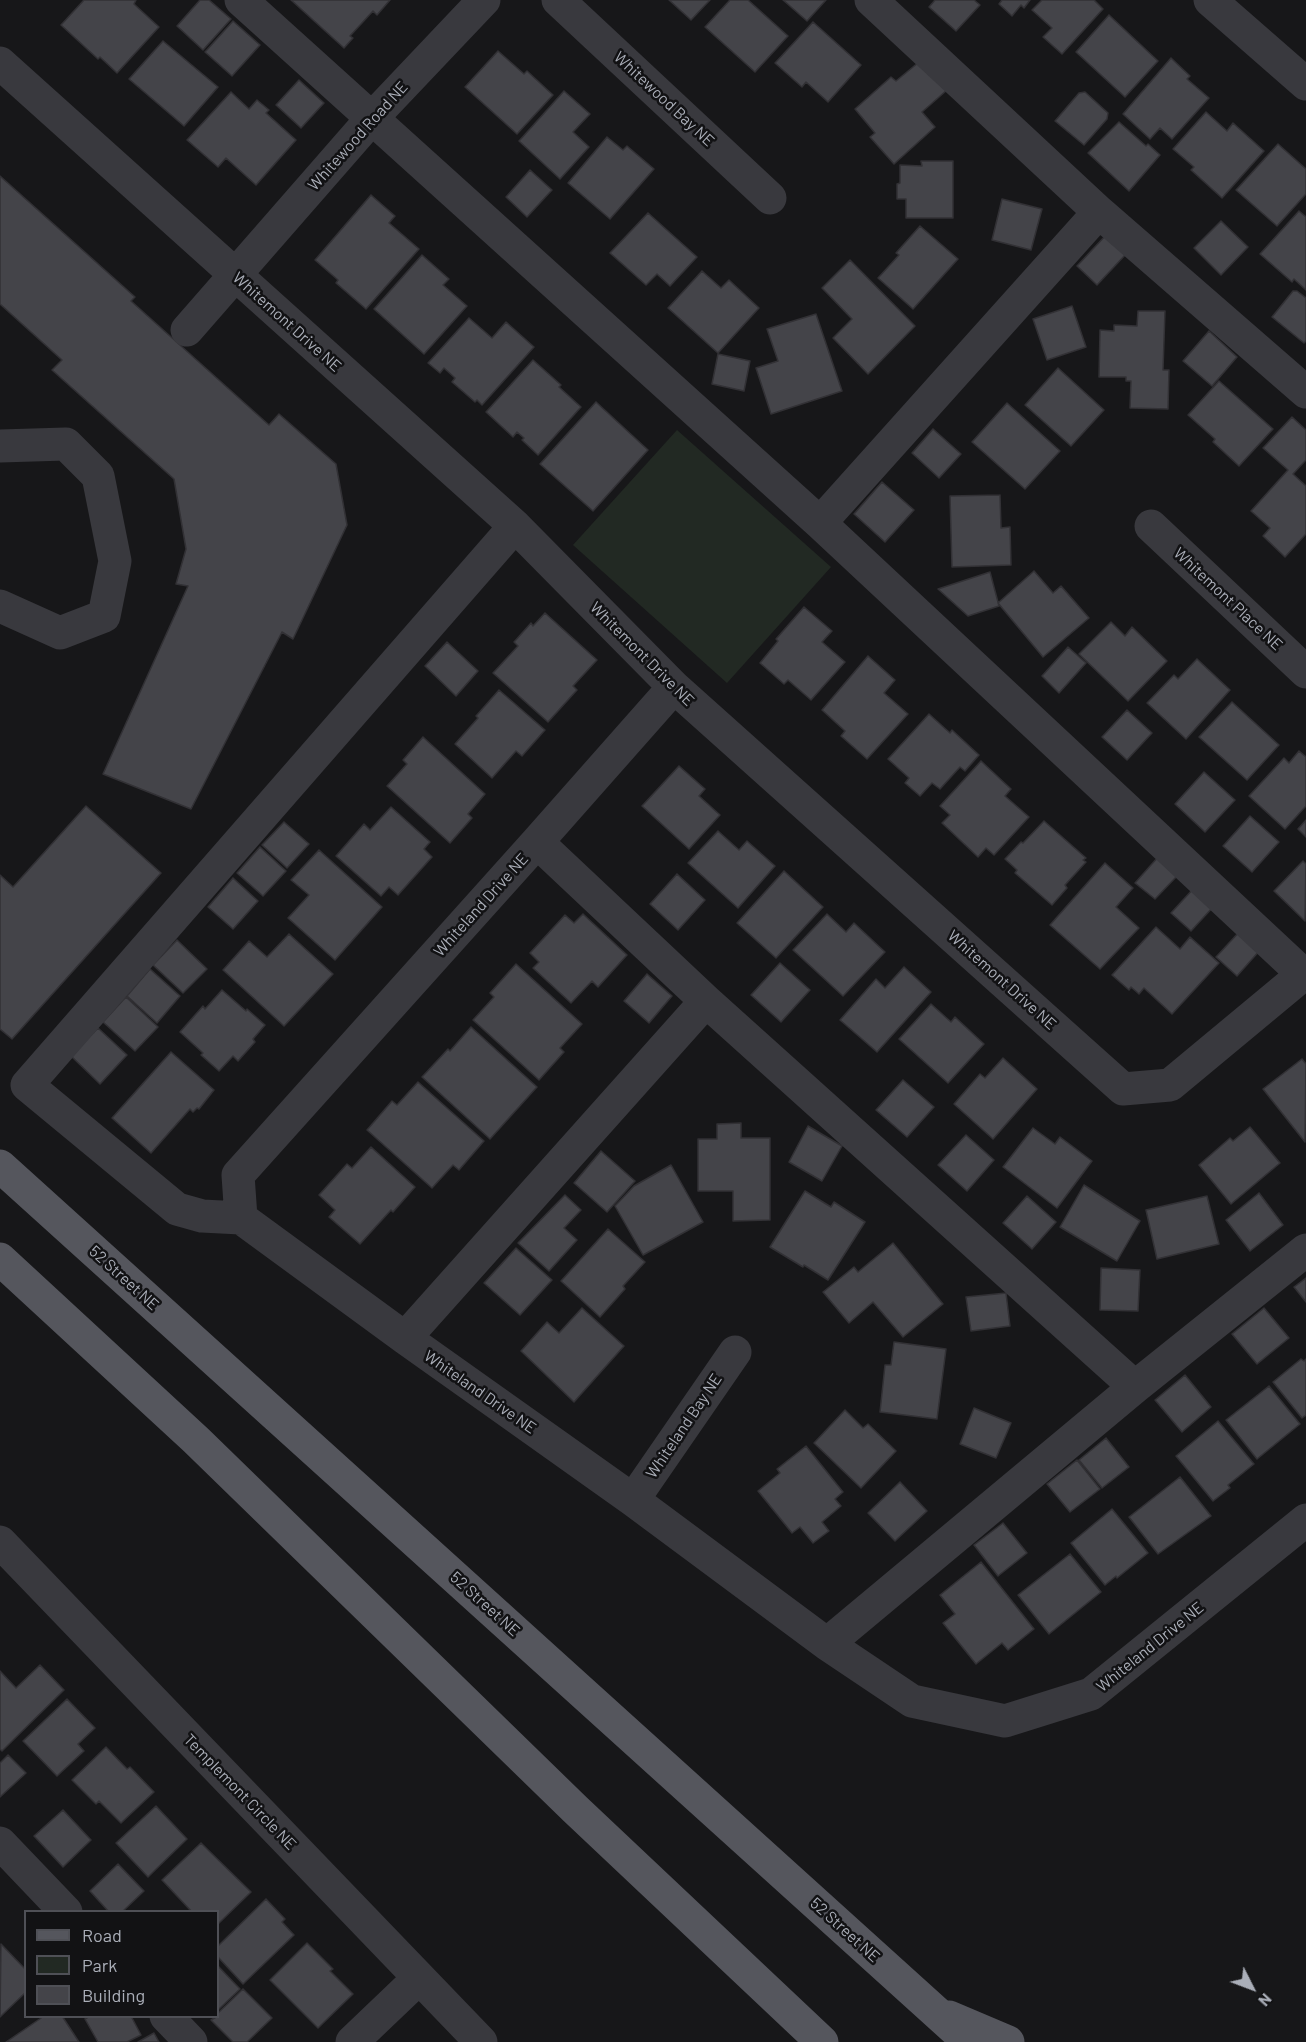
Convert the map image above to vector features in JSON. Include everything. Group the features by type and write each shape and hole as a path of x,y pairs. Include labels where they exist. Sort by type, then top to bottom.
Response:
{"main road":[{"name":"52 Street NE","path":"0,1166 969,2042"},
{"path":"0,1259 196,1440 575,1809 822,2042"},
{"path":"936,2012 1008,2042"}],"street":[{"path":"241,0 820,523 1305,973"},
{"name":"Whitewood Road NE","path":"187,330 373,117 484,0"},
{"name":"Whitewood Bay NE","path":"558,0 770,198"},
{"path":"871,0 1099,212 1306,392"},
{"path":"1210,0 1306,84"},
{"name":"Whitemont Drive NE","path":"0,63 515,526 674,687 1123,1089 1170,1085 1305,973"},
{"path":"820,523 1099,212"},
{"path":"0,446 66,444 98,476 115,561 104,616 60,633 0,606"},
{"path":"241,1218 202,1216 177,1209 27,1085 515,526"},
{"name":"Whitemont Place NE","path":"1151,526 1306,672"},
{"name":"Whiteland Drive NE","path":"674,687 238,1174 241,1218 633,1500 827,1644 912,1701 1005,1721 1091,1694 1306,1520"},
{"path":"537,842 706,1001 1135,1387"},
{"path":"405,1338 706,1001"},
{"path":"827,1644 1135,1387 1306,1250"},
{"name":"Whiteland Bay NE","path":"633,1500 735,1352"},
{"name":"Templemont Circle NE","path":"0,1542 481,2042"},
{"path":"0,1843 65,1910"},
{"path":"352,2042 418,1978"},
{"path":"168,2018 191,2042"}],"green space":[{"path":"677,430 831,567 727,683 573,545"}],"building":[{"path":"84,0 136,0 134,4 159,27 117,73 61,25"},
{"path":"200,0 209,0 231,19 203,50 177,26"},
{"path":"291,0 390,0 377,15 373,11 350,36 353,38 344,48"},
{"path":"669,0 710,0 691,20"},
{"path":"730,0 748,0 788,36 755,72 705,27"},
{"path":"783,0 826,0 807,21"},
{"path":"935,0 974,0 980,5 956,31 929,7"},
{"path":"1002,0 1030,0 1024,8 1021,5 1012,16 999,4"},
{"path":"1042,0 1094,0 1103,9 1062,54 1043,37 1052,28 1032,10"},
{"path":"1109,15 1158,61 1125,97 1076,52"},
{"path":"233,21 260,45 232,76 205,52"},
{"path":"813,22 861,65 828,102 806,82 802,87 775,63"},
{"path":"163,41 218,87 184,126 129,79"},
{"path":"498,51 524,74 527,71 553,95 517,134 465,87"},
{"path":"1171,58 1190,76 1187,79 1209,98 1172,139 1160,128 1150,139 1123,114"},
{"path":"919,62 947,90 922,112 935,127 894,164 870,137 875,133 855,109 891,77 896,81"},
{"path":"299,80 324,103 301,128 276,105"},
{"path":"564,91 590,114 573,132 589,147 560,179 519,141"},
{"path":"231,92 249,109 257,100 269,110 266,113 296,140 256,185 226,158 218,167 187,140"},
{"path":"1085,92 1108,113 1107,119 1084,145 1055,121 1079,93"},
{"path":"1206,112 1227,131 1233,123 1264,151 1222,198 1191,170 1194,167 1173,149"},
{"path":"1119,122 1160,155 1129,191 1088,153"},
{"path":"607,137 623,150 627,146 654,169 610,219 568,183"},
{"path":"1278,144 1306,169 1306,194 1277,226 1236,190"},
{"path":"921,161 953,161 953,218 906,218 906,199 897,199 900,165 922,166"},
{"path":"530,170 552,190 527,217 506,197"},
{"path":"0,176 135,297 131,301 269,425 279,414 336,464 347,525 293,639 282,632 191,809 103,774 188,586 176,584 186,549 174,479 52,370 62,360 0,304"},
{"path":"371,195 395,216 389,223 419,249 366,309 336,283 338,280 315,260"},
{"path":"1002,199 1042,209 1031,250 992,240"},
{"path":"1299,211 1306,217 1306,290 1294,279 1292,282 1260,254"},
{"path":"648,213 697,257 670,286 657,274 646,285 610,253"},
{"path":"1221,221 1248,247 1221,275 1194,248"},
{"path":"920,226 958,259 913,309 878,278 899,255 896,253"},
{"path":"1107,234 1127,253 1097,285 1077,266"},
{"path":"422,255 449,279 443,285 467,306 424,354 374,309"},
{"path":"850,260 915,326 868,374 833,338 852,319 822,288"},
{"path":"702,271 721,288 729,280 759,308 718,353 668,308"},
{"path":"1293,291 1297,291 1306,298 1306,341 1304,343 1272,317"},
{"path":"1072,306 1086,347 1047,360 1033,319"},
{"path":"1138,311 1165,311 1163,370 1169,370 1168,409 1130,408 1131,381 1126,381 1126,377 1099,377 1100,330 1114,331 1114,325 1137,326"},
{"path":"816,314 842,391 771,414 756,368 778,361 767,329"},
{"path":"469,318 492,338 506,322 534,347 482,405 477,400 475,402 452,382 455,378 444,368 440,373 428,363"},
{"path":"1209,331 1237,357 1212,386 1183,361"},
{"path":"718,354 750,361 744,391 712,384"},
{"path":"533,360 581,407 538,455 517,432 513,437 486,412"},
{"path":"1058,368 1104,410 1071,446 1025,405"},
{"path":"1219,381 1273,429 1239,466 1213,442 1215,439 1188,415"},
{"path":"596,402 648,450 593,511 540,464"},
{"path":"1007,403 1060,451 1025,489 972,442"},
{"path":"1292,417 1306,430 1306,460 1293,474 1306,486 1306,534 1285,557 1263,536 1270,528 1251,511 1288,470 1263,448"},
{"path":"933,429 961,454 939,478 912,453"},
{"path":"882,482 914,510 885,542 854,514"},
{"path":"1000,495 1001,528 1010,527 1011,565 952,567 950,496"},
{"path":"1034,571 1053,593 1061,586 1089,618 1043,657 998,603"},
{"path":"990,572 999,606 968,616 938,589"},
{"path":"804,607 832,631 822,642 845,662 811,700 788,680 784,684 760,663 778,641 776,639"},
{"path":"545,613 597,660 573,686 577,690 548,722 493,673 518,646 514,642 531,623 533,626"},
{"path":"1111,622 1125,636 1132,627 1167,661 1128,701 1079,654"},
{"path":"447,642 478,671 456,696 425,666"},
{"path":"1068,647 1086,663 1059,693 1042,676"},
{"path":"868,656 895,680 884,693 908,714 867,759 841,736 845,731 822,710"},
{"path":"1197,659 1230,690 1186,739 1147,703 1174,675 1178,679"},
{"path":"499,690 545,730 522,756 516,751 492,778 455,744"},
{"path":"1232,702 1279,745 1247,780 1199,737"},
{"path":"1127,710 1152,733 1127,760 1102,737"},
{"path":"929,714 950,733 952,730 979,755 965,771 960,767 940,789 932,783 920,796 905,783 909,778 888,759"},
{"path":"423,737 485,794 468,814 472,818 450,843 387,786 407,764 403,760"},
{"path":"1299,751 1306,757 1306,806 1285,829 1249,796 1284,758 1289,763"},
{"path":"981,761 1011,789 1005,796 1029,817 994,855 986,848 978,857 942,823 950,815 940,806"},
{"path":"679,766 705,789 699,796 720,815 689,849 642,806"},
{"path":"1204,772 1235,800 1205,832 1175,804"},
{"path":"86,806 161,873 12,1039 0,1029 0,875 13,887"},
{"path":"391,807 430,842 424,849 432,857 398,895 389,887 381,896 336,856 364,824 370,830"},
{"path":"1250,816 1279,842 1252,872 1223,846"},
{"path":"1306,820 1306,837 1298,829"},
{"path":"1044,821 1086,858 1083,860 1086,862 1065,885 1067,888 1052,905 1015,873 1017,870 1005,859"},
{"path":"284,822 309,844 287,868 262,845"},
{"path":"718,831 739,850 747,841 775,866 738,908 688,863"},
{"path":"260,847 286,871 263,896 237,873"},
{"path":"319,850 382,907 335,960 288,918 309,895 291,880"},
{"path":"1159,856 1179,874 1155,899 1135,883"},
{"path":"1303,861 1306,864 1305,921 1274,891"},
{"path":"1105,863 1133,888 1116,907 1139,928 1100,969 1050,925"},
{"path":"784,871 823,907 776,958 737,923"},
{"path":"677,874 705,900 678,930 650,904"},
{"path":"233,878 258,901 233,929 208,907"},
{"path":"1194,888 1214,906 1191,931 1171,913"},
{"path":"583,914 627,955 598,987 592,981 571,1003 533,968 539,962 530,953 565,915 574,923"},
{"path":"827,914 846,932 854,923 885,952 843,996 793,950"},
{"path":"1156,927 1180,949 1190,937 1219,963 1172,1014 1144,988 1139,994 1131,987 1129,990 1112,975"},
{"path":"1241,930 1261,949 1237,976 1216,957"},
{"path":"289,934 333,974 284,1026 223,970 249,941 267,957"},
{"path":"177,940 207,969 183,993 153,965"},
{"path":"780,963 810,990 781,1022 751,995"},
{"path":"516,964 582,1024 560,1048 564,1052 539,1080 473,1020 494,997 490,993"},
{"path":"904,967 931,992 877,1052 840,1020 876,979 885,988"},
{"path":"150,969 180,996 157,1023 127,996"},
{"path":"647,974 672,996 649,1023 624,1001"},
{"path":"222,990 265,1025 253,1039 255,1042 238,1061 233,1056 219,1071 180,1032 203,1006 205,1009"},
{"path":"126,997 158,1027 135,1051 103,1022"},
{"path":"931,1004 951,1022 955,1017 984,1044 948,1083 899,1039"},
{"path":"471,1027 537,1087 490,1139 422,1077"},
{"path":"98,1028 127,1055 100,1084 71,1056"},
{"path":"171,1052 214,1090 199,1109 193,1112 190,1109 151,1153 112,1118"},
{"path":"1003,1058 1037,1089 993,1139 954,1104 980,1074 985,1078"},
{"path":"1302,1059 1306,1064 1305,1142 1263,1089"},
{"path":"903,1080 934,1107 907,1137 876,1110"},
{"path":"418,1082 484,1141 459,1170 453,1165 432,1188 367,1130 392,1101 397,1105"},
{"path":"741,1123 741,1138 770,1138 770,1220 733,1221 733,1191 698,1191 698,1139 717,1139 717,1124"},
{"path":"808,1126 842,1146 822,1181 789,1162"},
{"path":"1250,1127 1280,1163 1231,1204 1199,1165 1230,1138 1233,1141"},
{"path":"1033,1128 1055,1144 1060,1137 1092,1161 1057,1208 1003,1167"},
{"path":"966,1135 994,1160 967,1191 938,1165"},
{"path":"371,1147 415,1187 360,1244 329,1217 335,1210 319,1195 347,1164 352,1168"},
{"path":"601,1151 635,1181 607,1212 574,1183"},
{"path":"671,1165 703,1222 643,1255 615,1206 634,1186"},
{"path":"1084,1185 1140,1221 1117,1261 1060,1227"},
{"path":"805,1191 831,1207 834,1202 865,1222 828,1280 770,1247"},
{"path":"1259,1193 1283,1225 1250,1251 1226,1220"},
{"path":"565,1195 581,1210 564,1228 577,1240 549,1271 518,1243"},
{"path":"1027,1196 1056,1222 1032,1249 1003,1223"},
{"path":"1207,1196 1219,1244 1157,1259 1146,1210"},
{"path":"608,1229 645,1262 623,1286 625,1289 600,1317 561,1281"},
{"path":"893,1243 943,1304 903,1337 873,1302 849,1323 823,1292 854,1267 858,1272"},
{"path":"516,1248 552,1280 520,1315 484,1283"},
{"path":"1101,1268 1140,1270 1138,1311 1100,1310"},
{"path":"1306,1278 1306,1302 1294,1287"},
{"path":"1006,1293 1010,1326 971,1331 966,1297"},
{"path":"582,1308 624,1346 574,1402 521,1351 547,1322 559,1333"},
{"path":"1264,1308 1289,1338 1257,1364 1232,1334"},
{"path":"894,1342 946,1349 937,1419 880,1412 885,1365 891,1365"},
{"path":"1301,1359 1304,1361 1306,1359 1306,1415 1302,1418 1273,1382"},
{"path":"1185,1375 1211,1407 1182,1432 1155,1400"},
{"path":"1269,1386 1300,1424 1257,1459 1226,1420"},
{"path":"974,1408 1011,1423 996,1458 960,1444"},
{"path":"845,1410 863,1428 868,1424 896,1451 861,1488 814,1443"},
{"path":"1218,1421 1254,1464 1228,1485 1230,1488 1213,1501 1176,1456"},
{"path":"1106,1438 1129,1467 1102,1488 1079,1460"},
{"path":"806,1446 843,1492 835,1499 841,1506 822,1522 829,1531 813,1543 800,1527 792,1533 758,1491 780,1473 777,1469"},
{"path":"1077,1460 1100,1489 1070,1512 1047,1484"},
{"path":"1180,1477 1211,1516 1158,1554 1129,1517"},
{"path":"900,1482 927,1511 895,1541 868,1513"},
{"path":"1112,1509 1148,1553 1105,1585 1071,1543"},
{"path":"1003,1523 1027,1553 998,1576 974,1545"},
{"path":"1070,1554 1101,1592 1049,1634 1018,1595"},
{"path":"981,1562 1034,1629 1008,1650 1002,1643 976,1664 943,1623 955,1614 940,1595"},
{"path":"40,1665 64,1690 2,1751 0,1749 0,1671 16,1688"},
{"path":"67,1699 95,1728 78,1744 84,1751 57,1776 23,1741"},
{"path":"106,1747 127,1769 130,1767 154,1792 121,1823 99,1801 96,1804 72,1780"},
{"path":"8,1755 26,1773 0,1797 0,1763"},
{"path":"156,1806 187,1839 148,1877 116,1843"},
{"path":"63,1810 91,1840 63,1867 34,1836"},
{"path":"201,1843 251,1892 219,1923 219,1910 190,1910 162,1880"},
{"path":"118,1864 144,1891 124,1910 107,1910 90,1891"},
{"path":"266,1899 285,1919 282,1922 294,1935 243,1984 219,1958 219,1945"},
{"path":"307,1943 333,1969 330,1971 353,1994 318,2028 270,1980"},
{"path":"1,1944 24,1968 24,1994 0,2017"},
{"path":"219,1967 240,1989 219,2009"},
{"path":"243,1989 272,2018 247,2042 233,2042 211,2020 219,2018 219,2012"},
{"path":"41,2018 63,2018 79,2042 6,2042"},
{"path":"132,2018 141,2035 127,2042 98,2042 85,2019"},
{"path":"154,2033 159,2042 138,2042"}]}
